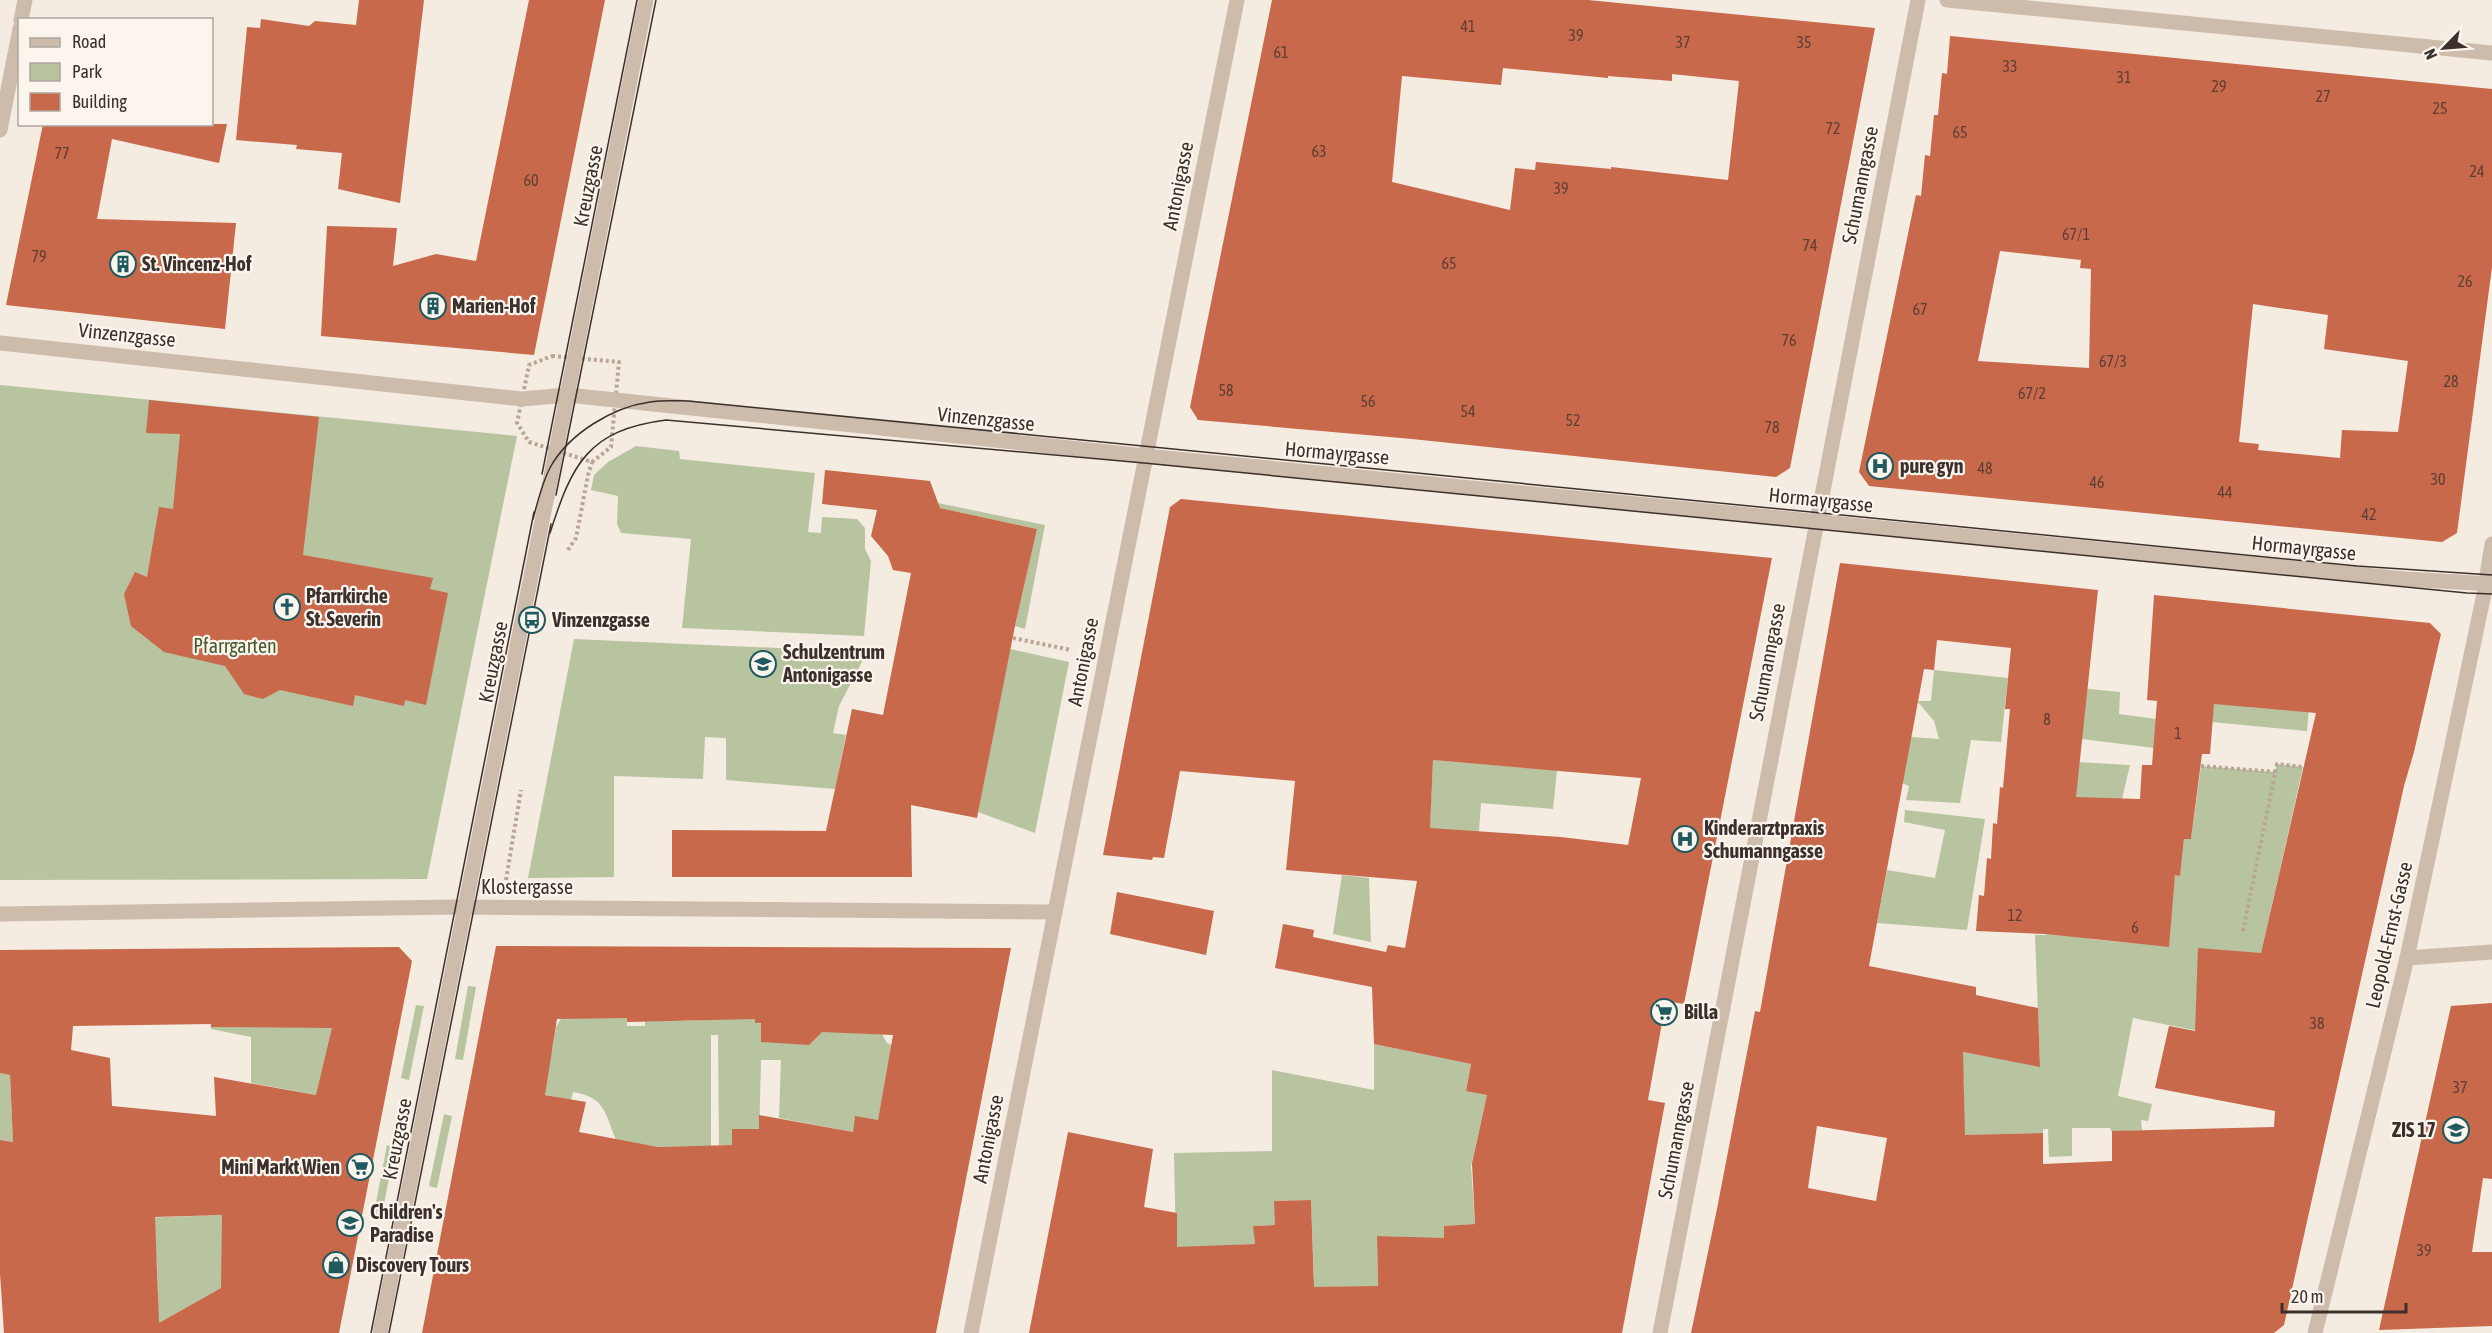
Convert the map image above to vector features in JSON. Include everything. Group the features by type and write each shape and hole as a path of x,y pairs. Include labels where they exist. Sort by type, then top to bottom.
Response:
{"street":[{"path":"21,18 25,0"},
{"name":"Kreuzgasse","path":"380,1333 646,0"},
{"name":"Antonigasse","path":"971,1333 1237,0"},
{"name":"Schumanngasse","path":"1660,1333 1918,0"},
{"path":"1947,0 2492,53"},
{"path":"0,130 18,38"},
{"name":"Vinzenzgasse","path":"0,343 522,399 568,395 1145,456"},
{"name":"Hormayrgasse","path":"1145,456 2415,580 2489,584"},
{"name":"Leopold-Ernst-Gasse","path":"2315,1333 2407,958 2489,584 2492,544"},
{"name":"Klostergasse","path":"0,914 464,908 1054,912"},
{"path":"2407,958 2492,952"}],"path":[{"path":"1013,638 1071,650"},
{"path":"2243,931 2277,764 2303,766"},
{"path":"2201,766 2275,772"}],"green space":[{"name":"Pfarrgarten","path":"0,385 517,436 427,879 0,880"},
{"path":"636,446 679,451 680,459 815,473 808,532 821,533 822,517 857,519 865,528 865,549 871,561 864,636 682,628 691,539 621,533 617,524 618,496 591,490 594,475 608,462"},
{"path":"938,503 1045,525 1025,629 1015,626 1037,529 926,505"},
{"path":"574,639 867,652 839,706 833,733 846,735 835,789 726,780 726,738 705,737 703,779 614,776 614,877 528,878"},
{"path":"1010,649 1069,662 1035,833 978,812"},
{"path":"1934,670 2008,678 2001,742 1971,740 1960,803 1906,800 1909,786 1902,783 1911,737 1939,739 1934,721 1917,701 1931,701"},
{"path":"2217,679 2248,707 2271,709 2311,684 2307,731 2212,722"},
{"path":"2059,686 2120,692 2119,714 2156,719 2154,748 2082,739"},
{"path":"1433,760 1557,770 1553,809 1481,803 1479,831 1427,883"},
{"path":"2077,762 2130,765 2089,939 2165,946 2175,875 2180,875 2184,839 2191,839 2201,766 2275,772 2277,764 2303,767 2261,953 2274,1046 2133,1018 2118,1096 2152,1104 2148,1121 2141,1120 2142,1130 2112,1132 2110,1128 2072,1128 2072,1156 2049,1157 2048,1129 2043,1129 2043,1133 1943,1136 1964,1104 1964,1081 1941,1048 2040,1066 2035,935 2046,935 2049,901"},
{"path":"1905,810 1985,819 1967,930 1877,923 1887,870 1935,878 1945,830 1904,822"},
{"path":"1342,875 1369,878 1371,942 1333,934"},
{"path":"468,986 476,987 463,1060 455,1059"},
{"path":"416,1005 424,1006 409,1080 401,1078"},
{"path":"562,1017 627,1018 627,1026 645,1026 645,1018 687,1021 755,1017 755,1023 817,1031 882,1034 887,1043 892,1045 878,1120 855,1117 853,1132 779,1118 781,1060 761,1060 759,1144 758,1129 732,1129 732,1145 719,1145 718,1035 711,1035 711,1146 658,1147 616,1140 606,1114 598,1102 592,1098 573,1092 571,1100 533,1092 552,1052 556,1027"},
{"path":"210,1018 334,1022 317,1095 251,1083 251,1037 211,1029"},
{"path":"1374,1044 1471,1064 1466,1090 1487,1095 1471,1166 1475,1224 1445,1226 1444,1279 1407,1288 1405,1237 1377,1236 1378,1291 1317,1287 1177,1300 1174,1153 1272,1151 1272,1070 1374,1090","holes":["1311,1200 1314,1279 1277,1280 1237,1269 1235,1245 1255,1244 1254,1226 1275,1225 1275,1201"]},
{"path":"0,1073 10,1075 13,1142 0,1140"},
{"path":"444,1114 452,1116 437,1188 429,1186"},
{"path":"387,1145 395,1147 381,1220 373,1218"},
{"path":"222,1215 223,1287 153,1327 158,1302 157,1260 139,1218"}],"building":[{"path":"359,0 424,0 400,203 338,189 342,153 296,149 297,145 236,140 247,27 260,28 261,19 309,26 315,21 356,25"},
{"path":"529,0 605,0 534,355 321,336 327,226 397,228 393,266 436,254 476,261"},
{"path":"1272,0 1588,0 1875,28 1790,468 1776,477 1412,439 1198,420 1190,407","holes":["1503,68 1608,78 1608,76 1672,81 1672,74 1739,81 1728,180 1611,167 1611,169 1536,162 1535,170 1515,168 1510,210 1392,182 1402,76 1501,85"]},
{"path":"1950,36 2492,89 2492,267 2457,533 2442,542 1869,486 1859,472 1916,195 1921,196 1925,155 1930,156 1934,115 1938,115 1942,73 1947,74","holes":["2000,251 2081,260 2080,268 2091,269 2089,368 1978,361","2253,304 2328,315 2324,349 2408,361 2398,432 2342,430 2340,458 2258,450 2259,444 2239,442"]},
{"name":"St. Vincenz-Hof","path":"213,124 227,124 219,163 112,139 97,219 236,223 225,329 6,305 43,126 213,126"},
{"name":"Pfarrkirche St. Severin","path":"149,400 319,417 303,555 433,578 430,589 448,593 426,705 405,700 404,706 355,695 353,706 280,690 263,699 244,694 225,666 164,652 131,626 124,594 135,572 147,577 159,507 173,509 180,434 146,433"},
{"path":"825,470 930,481 940,508 1037,529 1015,626 977,818 911,805 912,877 672,877 672,830 826,831 852,709 883,715 911,573 893,570 888,556 871,536 877,510 822,504"},
{"path":"1181,499 1772,558 1684,1004 1666,1001 1648,1100 1665,1103 1622,1333 1029,1333 1068,1132 1153,1149 1144,1207 1177,1213 1177,1247 1255,1244 1253,1226 1275,1225 1274,1201 1311,1200 1314,1287 1378,1286 1377,1236 1444,1238 1444,1226 1475,1224 1472,1163 1487,1095 1466,1091 1471,1064 1374,1044 1372,987 1275,968 1283,924 1314,930 1313,937 1386,952 1388,945 1405,948 1417,881 1286,870 1295,781 1180,771 1164,858 1153,857 1152,860 1103,855 1170,507","holes":["1433,760 1641,778 1628,845 1561,837 1430,828"]},
{"path":"1840,563 2098,590 2076,797 2140,799 2142,765 2152,765 2157,701 2147,700 2154,595 2430,623 2441,634 2404,786 2284,1325 2274,1333 1691,1333 1755,1011 1760,1012","holes":["1937,640 2011,648 2005,709 2010,709 2003,788 2000,787 1997,824 1993,823 1991,859 1987,858 1984,896 1979,895 1976,931 2046,934 2169,947 2175,875 2180,876 2184,839 2191,839 2202,754 2210,754 2214,704 2316,713 2261,953 2198,948 2195,1031 2169,1026 2155,1088 2275,1111 2274,1127 2112,1131 2112,1161 2043,1164 2043,1133 1965,1135 1963,1052 2040,1067 2038,1008 1976,995 1976,987 1869,966 1924,669 1934,670","1817,1126 1887,1138 1876,1201 1808,1188"]},
{"path":"1117,892 1214,911 1206,955 1110,934"},
{"path":"496,946 1011,948 936,1333 422,1333","holes":["627,1018 627,1022 755,1019 755,1023 761,1023 761,1042 809,1045 822,1032 893,1035 878,1120 855,1116 853,1132 759,1115 759,1129 732,1129 732,1145 658,1147 579,1132 586,1102 545,1095 557,1019"]},
{"path":"399,947 412,961 339,1333 4,1333 0,1273 0,1140 13,1142 10,1075 0,1073 0,950","holes":["211,1024 211,1027 332,1028 316,1095 214,1077 216,1116 112,1106 110,1058 71,1050 73,1026","222,1215 221,1288 159,1323 155,1217"]},
{"path":"2492,1003 2492,1179 2483,1178 2472,1252 2492,1252 2492,1326 2379,1330 2451,1006"}],"tram line":[{"path":"542,474 637,0"},
{"path":"556,495 656,0"},
{"path":"533,519 551,466 559,454 581,433 622,409 650,402 688,401 2357,566 2492,575"},
{"path":"550,533 566,488 587,454 618,432 666,420 1144,463 2492,594"},
{"path":"371,1333 534,512"},
{"path":"389,1333 551,524"}],"place":[{"name":"St. Vincenz-Hof","path":"123,264"},
{"name":"Marien-Hof","path":"433,306"},
{"name":"pure gyn","path":"1880,466"},
{"name":"Pfarrkirche St. Severin","path":"287,607"},
{"name":"Vinzenzgasse","path":"532,620"},
{"name":"Schulzentrum Antonigasse","path":"763,664"},
{"name":"Kinderarztpraxis Schumanngasse","path":"1685,839"},
{"name":"Billa","path":"1664,1012"},
{"name":"ZIS 17","path":"2456,1130"},
{"name":"Mini Markt Wien","path":"360,1167"},
{"name":"Children's Paradise","path":"350,1223"},
{"name":"Discovery Tours","path":"336,1265"}]}
